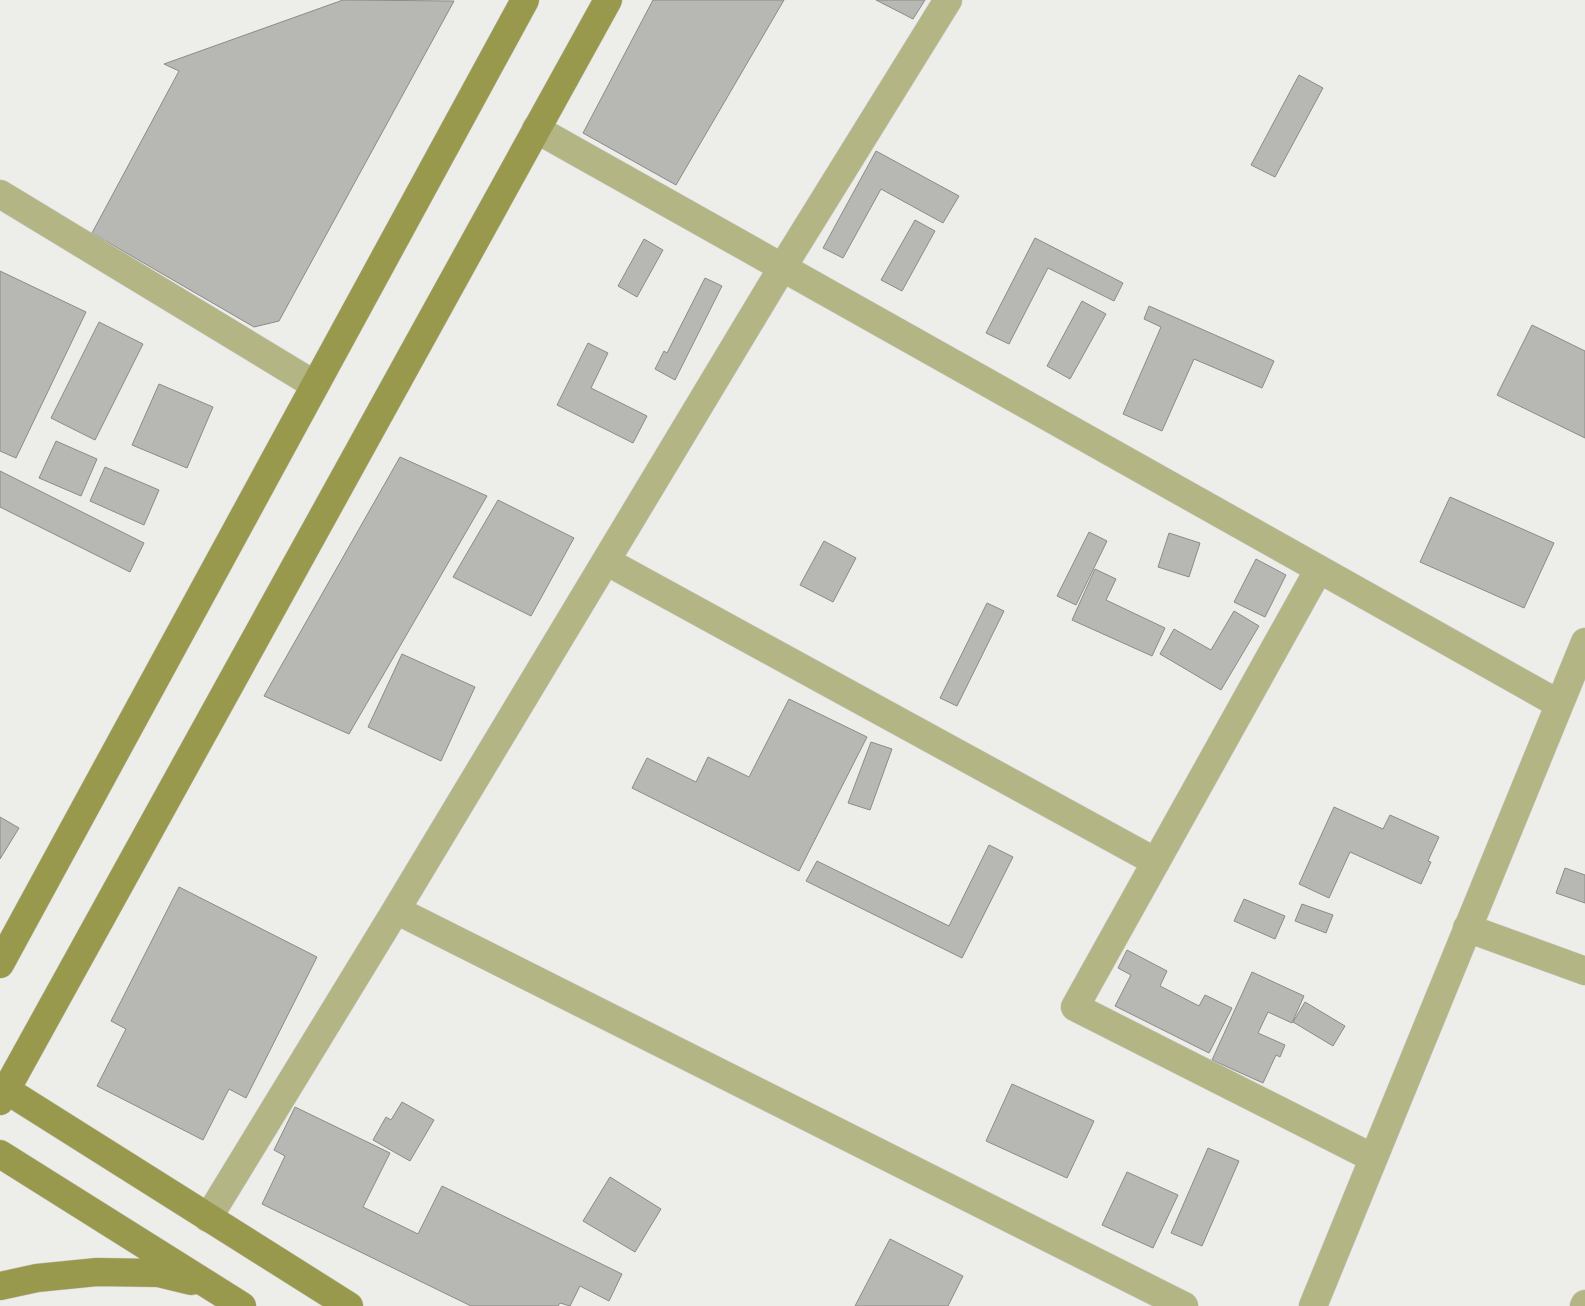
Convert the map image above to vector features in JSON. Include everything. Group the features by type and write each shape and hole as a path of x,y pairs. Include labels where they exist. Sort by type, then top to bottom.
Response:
{"main road":[{"path":"0,964 526,0"},
{"path":"349,1306 2,1092 608,0"},
{"path":"0,1154 242,1306"},
{"path":"0,1286 37,1278 98,1272 158,1274 210,1286"}],"street":[{"path":"208,1218 396,910 782,268 948,0"},
{"path":"536,130 1560,704"},
{"path":"0,194 315,385"},
{"path":"606,561 1156,862"},
{"path":"1319,569 1075,1007 1374,1158"},
{"path":"1313,1306 1585,642"},
{"path":"396,910 1184,1306"},
{"path":"1467,928 1585,971"}],"building":[{"path":"343,0 454,1 279,321 254,327 92,233 179,71 164,64"},
{"path":"653,0 784,0 676,185 583,133"},
{"path":"876,0 925,0 913,19"},
{"path":"1299,75 1323,88 1275,177 1251,165"},
{"path":"876,151 959,196 943,223 881,189 843,258 823,248"},
{"path":"915,220 935,231 902,291 881,280"},
{"path":"1035,238 1123,283 1114,301 1048,268 1009,344 986,333"},
{"path":"644,239 663,250 637,297 618,286"},
{"path":"0,271 86,312 16,458 0,451"},
{"path":"705,278 722,286 675,380 655,369 664,351 667,353"},
{"path":"1082,301 1106,314 1070,379 1047,366"},
{"path":"1149,306 1274,361 1262,388 1194,359 1162,431 1123,414 1161,327 1144,319"},
{"path":"99,322 143,344 95,440 51,418"},
{"path":"1532,325 1585,351 1585,438 1497,395"},
{"path":"588,343 608,353 591,388 647,416 633,443 557,405"},
{"path":"159,384 213,407 187,468 132,445"},
{"path":"56,441 97,459 81,496 39,478"},
{"path":"400,457 487,496 349,734 264,696"},
{"path":"105,467 159,490 144,525 90,501"},
{"path":"0,471 144,543 130,572 0,507"},
{"path":"1450,497 1554,543 1524,608 1420,562"},
{"path":"498,500 574,538 531,616 453,577"},
{"path":"1089,532 1107,541 1076,605 1057,596"},
{"path":"1169,533 1200,543 1189,577 1158,567"},
{"path":"824,541 856,558 833,602 800,585"},
{"path":"1256,559 1286,575 1265,617 1234,602"},
{"path":"1095,569 1116,579 1106,600 1165,628 1152,656 1072,620"},
{"path":"987,603 1004,611 957,706 940,698"},
{"path":"1234,611 1259,626 1221,690 1160,654 1174,629 1211,650"},
{"path":"402,654 475,687 441,761 368,727"},
{"path":"789,699 867,737 799,871 632,788 647,758 696,782 708,757 749,777"},
{"path":"871,742 892,749 870,810 848,803"},
{"path":"1334,807 1383,829 1390,815 1439,837 1428,861 1431,862 1421,884 1350,852 1329,898 1299,884"},
{"path":"0,817 19,828 0,859"},
{"path":"989,845 1013,857 962,958 806,881 817,861 949,926"},
{"path":"1565,868 1585,875 1585,903 1556,893"},
{"path":"179,887 317,957 246,1098 229,1089 203,1140 97,1086 126,1029 111,1021"},
{"path":"1244,899 1285,916 1275,939 1234,921"},
{"path":"1302,904 1333,915 1326,933 1295,921"},
{"path":"1127,950 1167,971 1160,986 1199,1006 1205,995 1232,1008 1209,1053 1115,1006 1131,975 1118,968"},
{"path":"1252,972 1304,996 1292,1023 1268,1012 1258,1033 1285,1045 1280,1057 1276,1055 1263,1083 1212,1060"},
{"path":"1305,1002 1345,1026 1333,1046 1293,1022"},
{"path":"1012,1084 1094,1121 1067,1178 986,1141"},
{"path":"402,1102 434,1120 410,1161 373,1140 386,1117 391,1120"},
{"path":"295,1107 390,1153 363,1207 418,1234 442,1186 622,1274 609,1301 580,1286 570,1306 560,1303 558,1306 471,1306 262,1204 285,1156 274,1150"},
{"path":"1208,1148 1239,1161 1202,1246 1171,1233"},
{"path":"1127,1172 1178,1195 1153,1248 1102,1225"},
{"path":"610,1177 661,1209 635,1252 583,1221"},
{"path":"890,1239 963,1276 948,1306 855,1306"}]}
